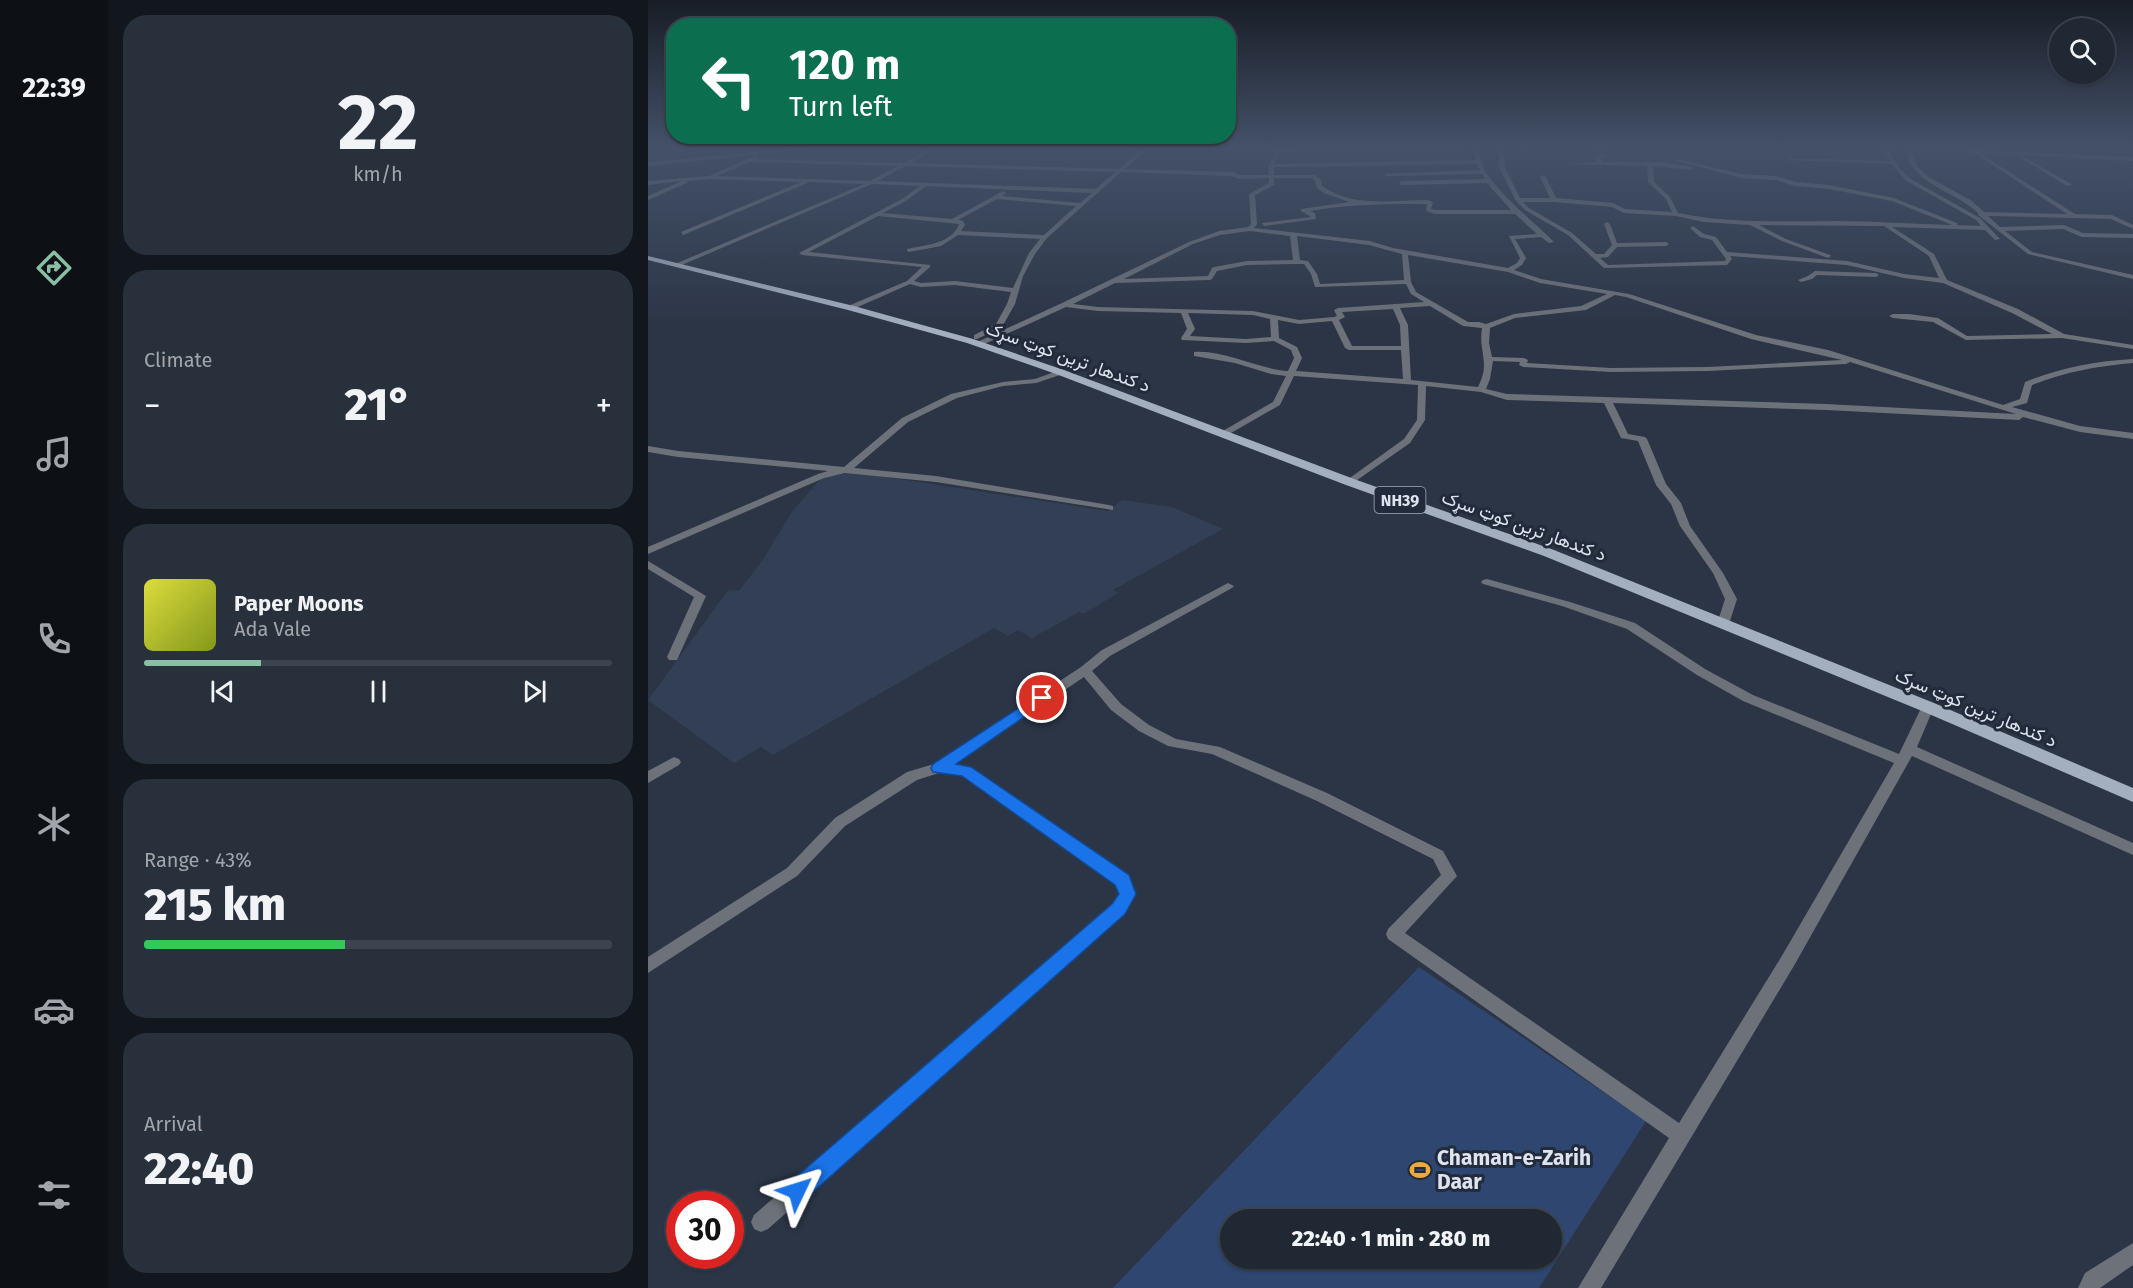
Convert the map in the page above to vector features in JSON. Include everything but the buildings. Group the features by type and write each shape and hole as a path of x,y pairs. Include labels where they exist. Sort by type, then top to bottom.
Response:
{"main road":[{"name":"د کندهار ترين کوټ سړک","path":"648,258 851,308 974,343 1060,372 1350,482 1549,553 1928,707 2133,795"}],"street":[{"path":"683,233 751,207"},
{"path":"677,265 814,207"},
{"path":"851,308 909,282 928,266 802,253 888,207"},
{"path":"954,220 978,207"},
{"path":"974,343 999,325 1032,253 1045,237 1079,207"},
{"path":"1252,207 1252,226"},
{"path":"974,343 1065,305 1191,243 1219,233 1252,226 1308,220 1314,218 1313,214 1304,210 1320,207"},
{"path":"1429,207 1428,210 1435,212 1516,212"},
{"path":"1511,207 1551,242"},
{"path":"1528,207 1553,226 1570,234 1606,267 1727,263 1729,259 1714,238 1702,236 1693,228"},
{"path":"1617,207 1624,211 1676,214 1704,220 1752,223 1986,228"},
{"path":"1673,207 1676,214"},
{"path":"1912,207 1963,227"},
{"path":"1957,207 1978,219 1997,239"},
{"path":"1974,207 2030,253 2133,277"},
{"path":"2060,207 2072,215"},
{"path":"1624,211 1626,221"},
{"path":"876,214 954,220 961,222 962,225 958,233"},
{"path":"1980,214 2112,217 2133,227"},
{"path":"1752,223 1784,240 1847,262 1904,276"},
{"path":"1607,224 1615,245"},
{"path":"1886,225 1932,255 1944,281"},
{"path":"1252,226 1370,243 1405,252 1509,270 1540,281 1614,292 1754,337 1825,352 2040,418 2080,429 2133,436"},
{"path":"2001,229 2067,228 2082,235 2133,236"},
{"path":"909,250 933,247 958,233 1045,237"},
{"path":"1293,233 1297,262"},
{"path":"1509,270 1520,264 1522,258 1510,237 1542,234"},
{"path":"2122,237 2133,241"},
{"path":"1593,256 1606,256 1615,245 1665,244"},
{"path":"1405,252 1408,282 1413,293 1466,324 1483,326 1514,316 1583,308 1614,292"},
{"path":"1725,254 1847,262"},
{"path":"1111,282 1210,278 1214,269 1230,265 1297,262 1306,262 1314,274 1317,286 1408,282"},
{"path":"1800,280 1810,278 1815,273 1904,276 1944,281 2015,311 2062,336"},
{"path":"909,282 921,285 955,283 1016,291"},
{"path":"1065,305 1098,309 1253,313 1299,322 1335,319 1341,317 1338,310 1430,304"},
{"path":"1396,306 1404,325 1407,382"},
{"path":"1183,310 1191,328 1185,338 1246,341 1275,339 1294,349 1298,358 1277,403 1224,434"},
{"path":"1274,316 1275,339"},
{"path":"1893,316 1935,320 1966,338 2062,336 2133,347"},
{"path":"1335,319 1348,348 1405,348"},
{"path":"1481,390 1490,375 1491,359 1483,326"},
{"path":"1197,354 1236,361 1271,372 1422,383 1481,390 1507,397 2040,418"},
{"path":"1491,359 1524,360 1523,365 1611,370 1708,369 1856,361"},
{"path":"2002,407 2024,400 2028,384 2056,373 2095,364 2133,361"},
{"path":"648,551 821,476 846,470 905,420 954,396 1003,384 1036,381 1060,372"},
{"path":"1350,482 1407,441 1421,420 1422,383"},
{"path":"1608,401 1624,436 1642,439 1661,485 1676,503 1685,526 1718,573 1731,599 1723,624"},
{"path":"648,449 678,454 936,479 1109,508"},
{"path":"648,564 700,596 673,657"},
{"path":"1487,582 1566,604 1631,626 1701,672 1748,698 1905,755 2133,849"},
{"path":"648,966 792,872 840,822 912,776 939,768 1085,670 1106,653 1228,586"},
{"path":"1085,670 1116,707 1144,728 1173,743 1215,750 1242,761 1322,797 1438,855 1449,876 1394,934 1682,1136"},
{"path":"1589,1288 1789,959 1905,755 1928,707"},
{"path":"648,778 674,762"},
{"path":"761,1222 1119,909 1128,894 1123,880 966,771 939,768"},
{"path":"2089,1288 2092,1280 2133,1253"}],"shaded area":[{"path":"854,472 1108,511 1122,500 1172,507 1223,529 1113,590 1118,593 1084,614 1079,612 1032,638 1018,630 1008,636 994,628 773,755 761,747 734,763 648,700 728,590 739,591 764,558 791,513 822,477"},
{"name":"Chaman-e-Zarih Daar","path":"1419,967 1646,1121 1562,1252 1562,1209 1220,1209 1220,1269 1551,1269 1539,1288 1113,1288"}],"place":[{"name":"Chaman-e-Zarih Daar","path":"1420,1170"}],"route":[{"path":"797,1191 1119,909 1128,894 1123,880 966,771 939,768 1042,698"}]}
